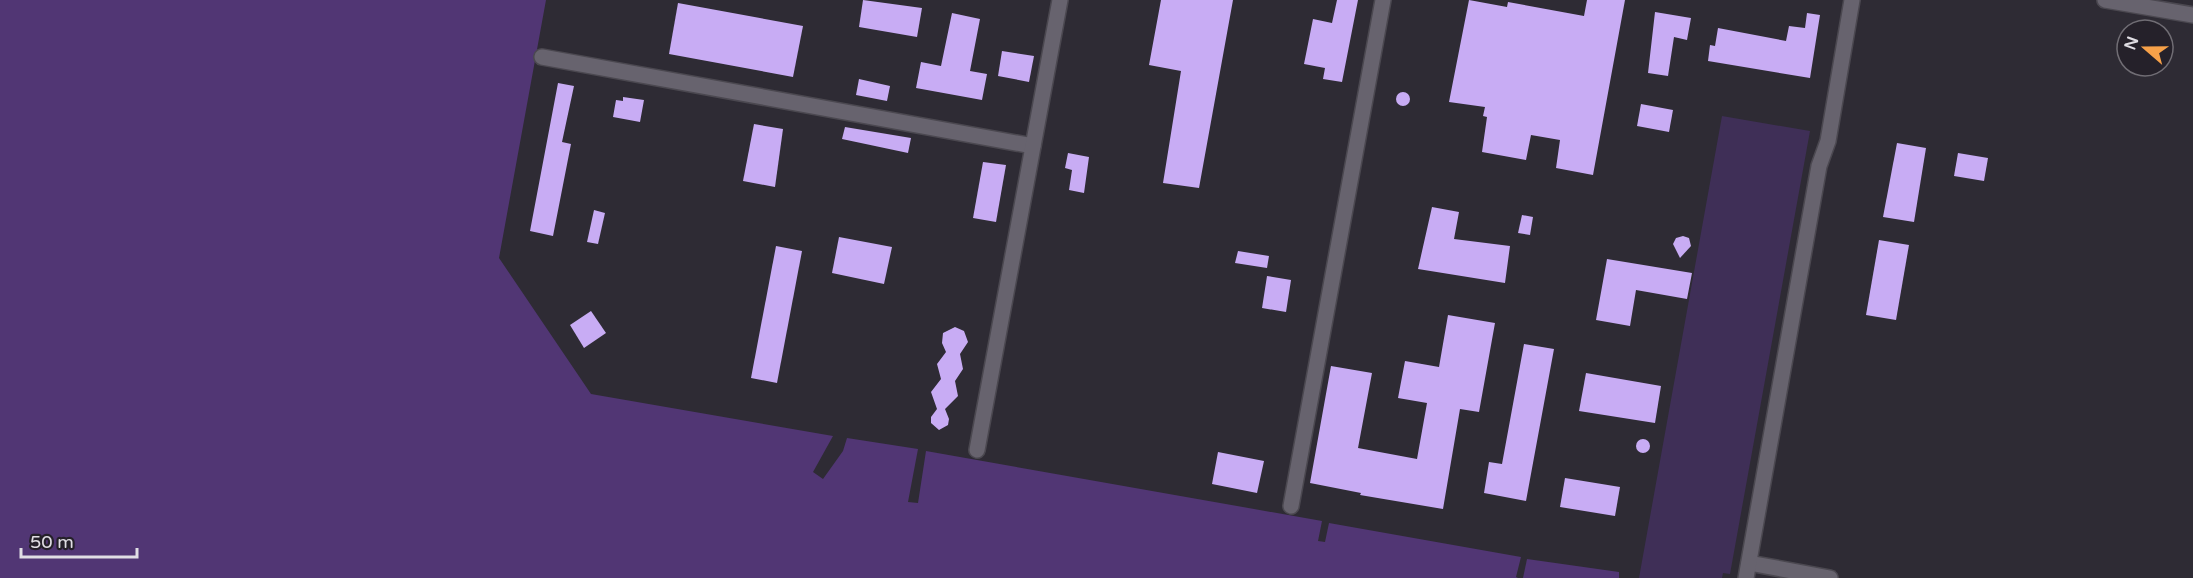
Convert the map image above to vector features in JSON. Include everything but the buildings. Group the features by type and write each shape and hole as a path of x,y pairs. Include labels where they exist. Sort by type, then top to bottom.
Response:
{"street":[{"path":"977,450 1060,0"},
{"path":"1291,506 1383,0"},
{"path":"1830,578 1748,570 1819,165 1828,141 1852,0"},
{"path":"2105,0 2193,15"},
{"path":"542,57 1033,146"}],"shaded area":[{"path":"0,0 546,0 499,258 591,394 833,436 813,472 823,479 843,451 847,438 918,449 908,502 918,503 926,451 1322,521 1318,541 1325,542 1329,523 1521,557 1516,577 1518,578 0,578"},
{"path":"1722,116 1810,131 1730,574 1723,573 1722,578 1639,578"},
{"path":"1527,559 1619,572 1619,578 1523,578"}]}
